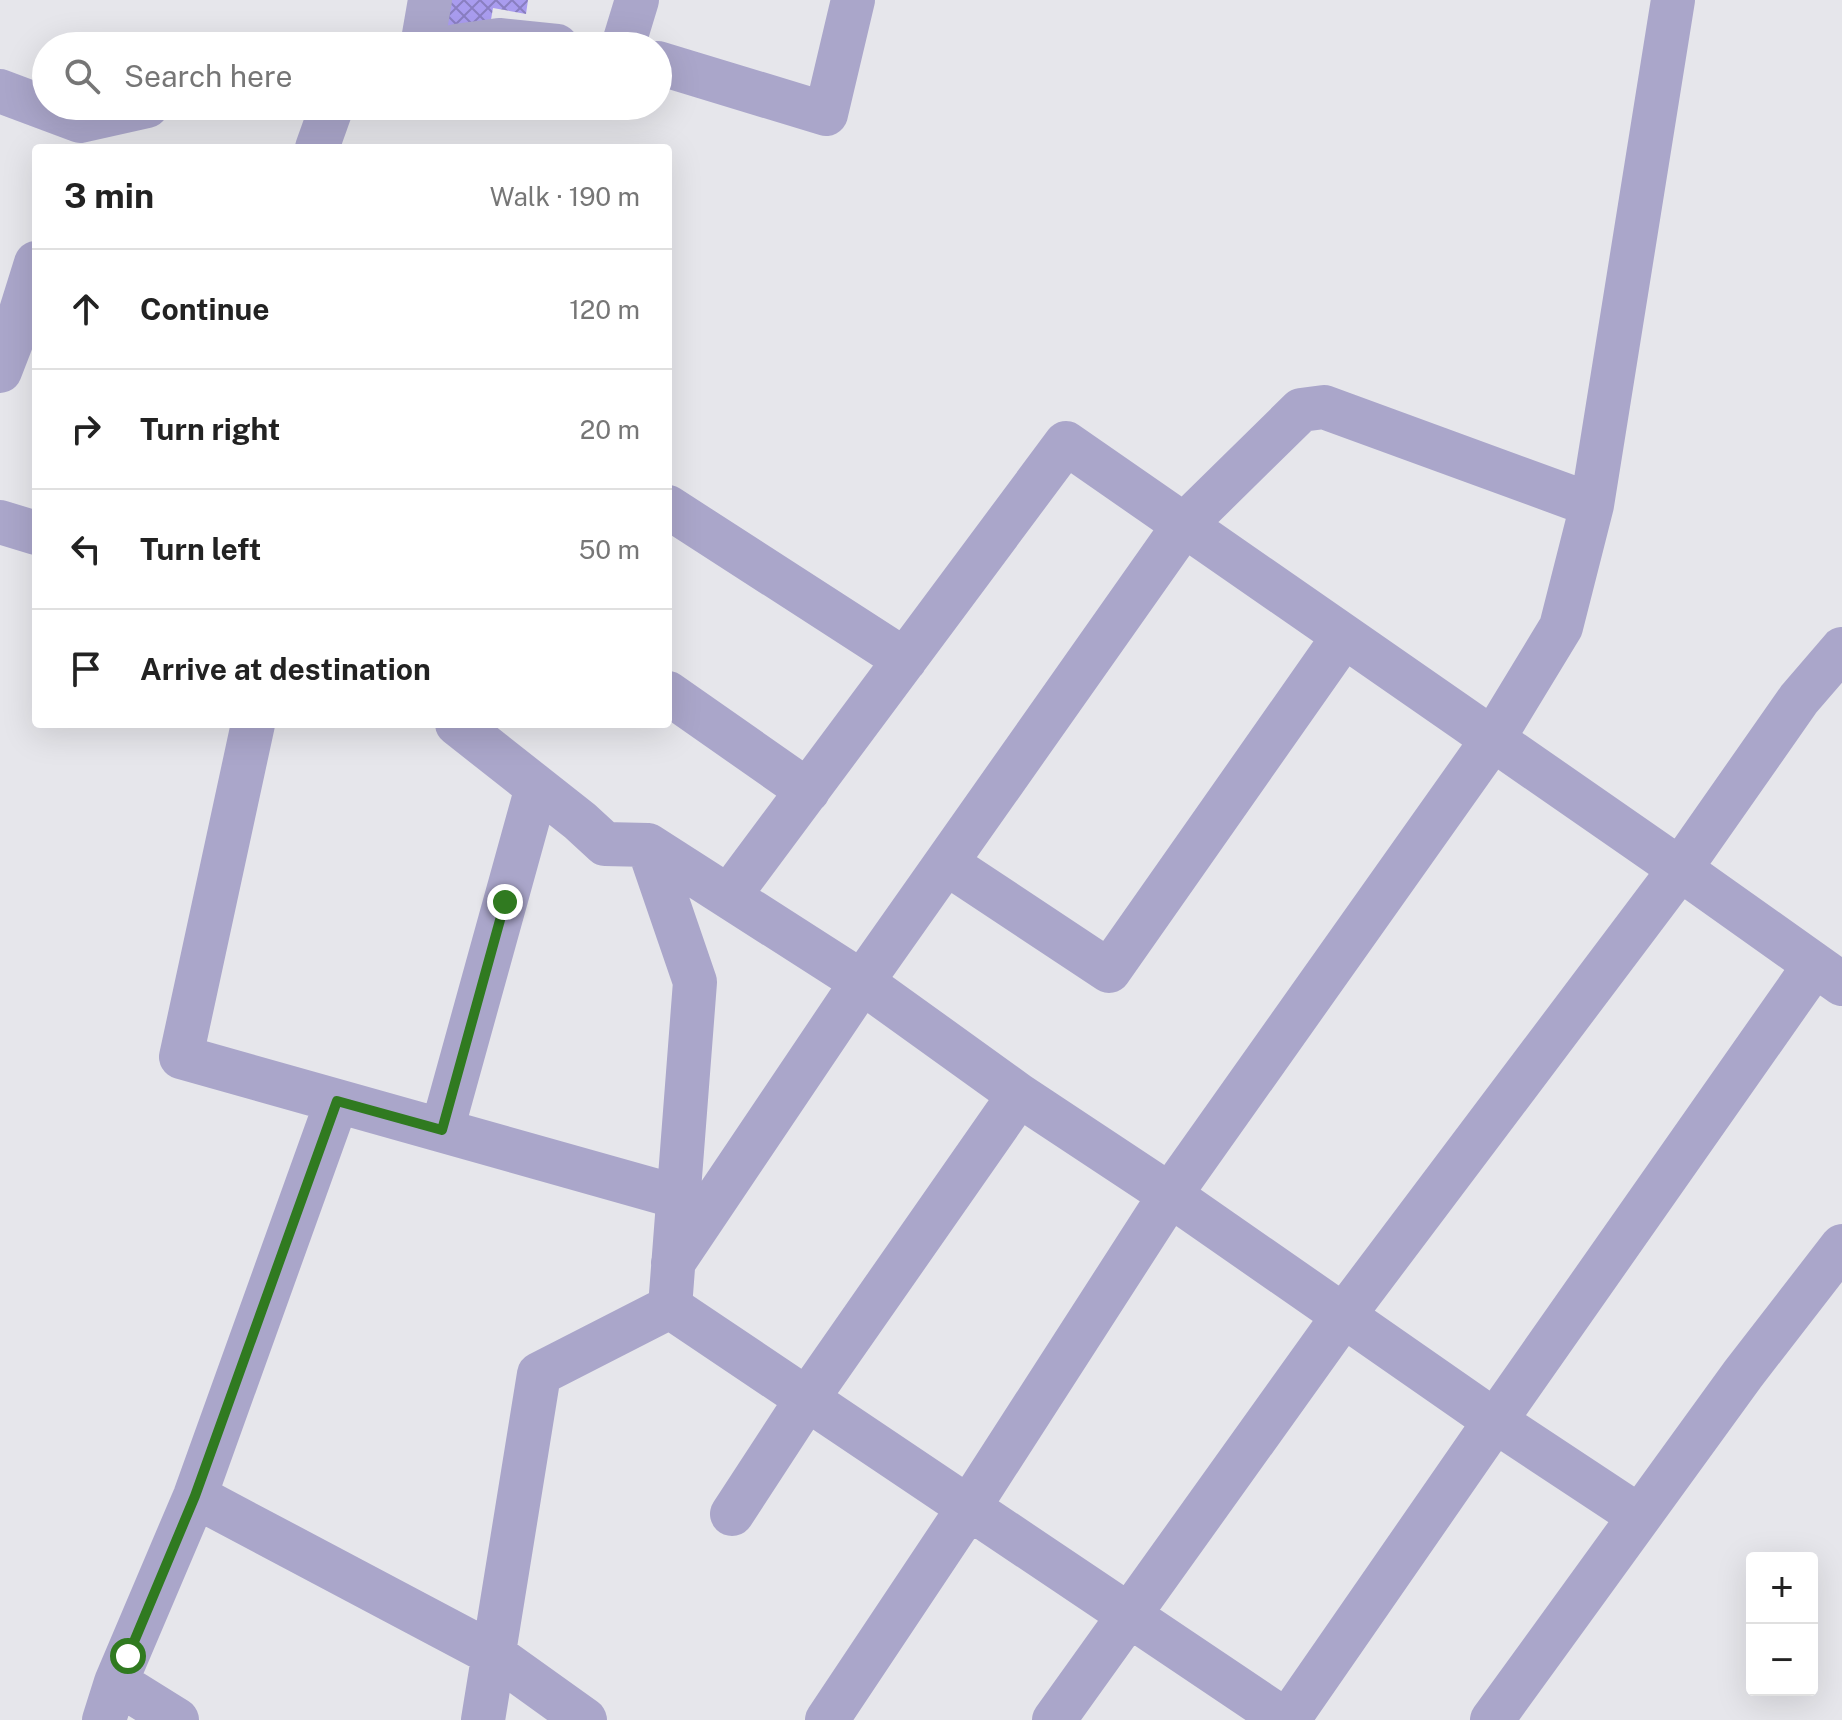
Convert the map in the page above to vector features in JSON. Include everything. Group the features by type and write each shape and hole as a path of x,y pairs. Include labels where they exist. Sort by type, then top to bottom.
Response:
{"street":[{"path":"424,32 430,0"},
{"path":"627,32 637,0"},
{"path":"672,67 826,114 853,0"},
{"path":"827,1720 1170,1195 1493,739 1561,627 1592,505 1673,0"},
{"path":"0,91 32,110"},
{"path":"50,120 76,135 113,120"},
{"path":"318,144 327,120"},
{"path":"0,371 32,276"},
{"path":"673,1263 862,982 1184,525 1301,410 1324,407 1592,505"},
{"path":"670,1307 1287,1720 1495,1421 1828,975 1066,443 729,896"},
{"path":"672,510 905,660"},
{"path":"0,522 32,532"},
{"path":"946,863 1109,971 1344,636"},
{"path":"1054,1720 1344,1315 1680,869 1799,699 1842,649"},
{"path":"672,696 808,791"},
{"path":"252,728 181,1057 678,1197"},
{"path":"462,728 605,844 648,845 862,982 1019,1095 1639,1516"},
{"path":"442,1130 537,787"},
{"path":"648,845 695,982 670,1307"},
{"path":"732,1514 807,1399 1019,1095"},
{"path":"177,1720 110,1701 195,1496 337,1101"},
{"path":"1492,1720 1743,1374 1842,1246"},
{"path":"483,1720 539,1374 670,1307"},
{"path":"195,1496 493,1654 585,1720"}],"building":[{"path":"440,0 528,0 526,14 493,8 489,31 434,32"}],"route":[{"path":"128,1656 195,1496 337,1101 442,1130 505,902"}]}
